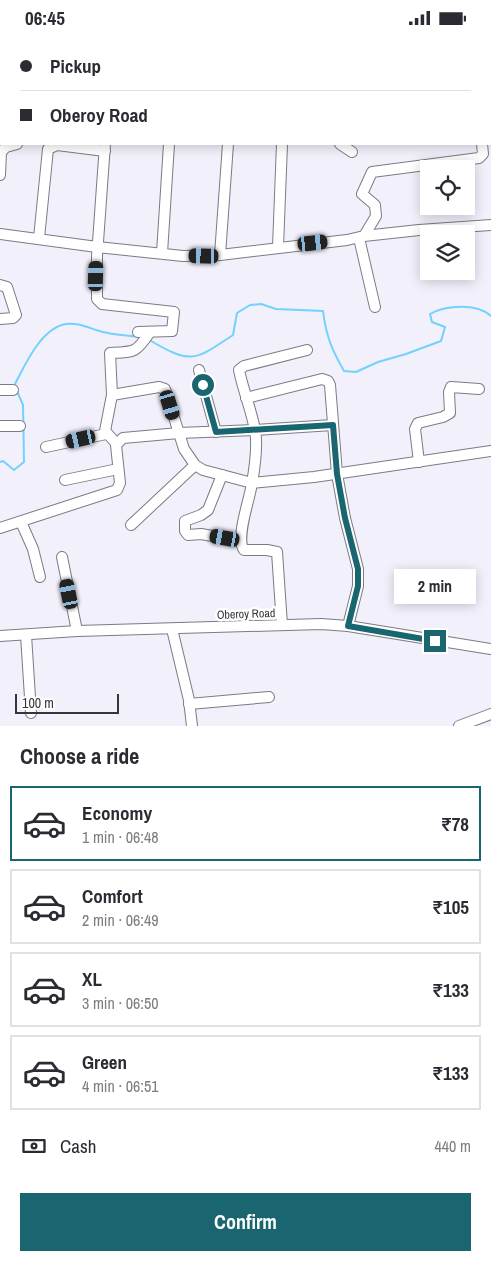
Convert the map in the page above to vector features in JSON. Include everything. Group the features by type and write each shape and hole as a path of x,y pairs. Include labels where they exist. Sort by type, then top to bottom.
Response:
{"street":[{"path":"0,175 0,152 6,147 13,145"},
{"path":"162,253 169,145"},
{"path":"220,255 228,145"},
{"path":"278,247 282,145"},
{"path":"342,145 352,152"},
{"path":"375,307 362,237 376,216 375,205 362,194 372,172 479,158 483,154 482,145"},
{"path":"40,239 47,146 105,147 96,286 98,301 174,312 172,331 138,331"},
{"path":"0,234 98,247 183,255 220,255 419,230 491,225"},
{"path":"0,285 7,287 16,315 12,318 0,319"},
{"path":"0,528 117,490 120,483 116,443 106,434 105,428 112,395 110,353 129,352 139,348 150,331"},
{"path":"282,625 277,552 244,550 241,541 256,451 255,430 240,375 241,367 307,350"},
{"path":"199,370 216,432"},
{"path":"246,398 325,379 330,385 337,474 345,518 358,569 358,586 348,626"},
{"path":"112,395 159,387 165,389 184,449 195,465 203,470 252,483 337,474 491,451"},
{"path":"419,462 414,429 418,423 443,417 450,413 449,392 451,387 479,389"},
{"path":"0,390 13,390"},
{"path":"116,443 123,438 179,433 333,425"},
{"path":"0,426 20,426"},
{"path":"46,447 106,434"},
{"path":"131,525 195,465"},
{"path":"65,480 118,469"},
{"path":"222,475 208,510 185,521 185,531 188,535 201,534 241,541"},
{"path":"22,521 33,549 40,577"},
{"path":"62,557 77,631"},
{"name":"Oberoy Road","path":"0,636 77,631 321,624 348,626 491,649"},
{"path":"172,629 189,704 192,726"},
{"path":"26,635 31,713"},
{"path":"189,704 269,697"},
{"path":"460,726 491,714"}],"waterway":[{"path":"151,341 176,354 193,356 210,350 233,335 237,313 250,305 261,304 276,309 323,311 328,335 344,371 356,372 378,362 441,341 445,327 432,322 430,314 437,311 453,307 470,307 491,316"},
{"path":"16,387 15,384 35,348 49,332 57,327 66,324 76,324 107,333 138,337"},
{"path":"0,462 3,461 14,470 24,462 23,405 17,391"}],"route":[{"path":"203,385 216,432 333,425 337,474 359,577 348,626 435,641"}]}
